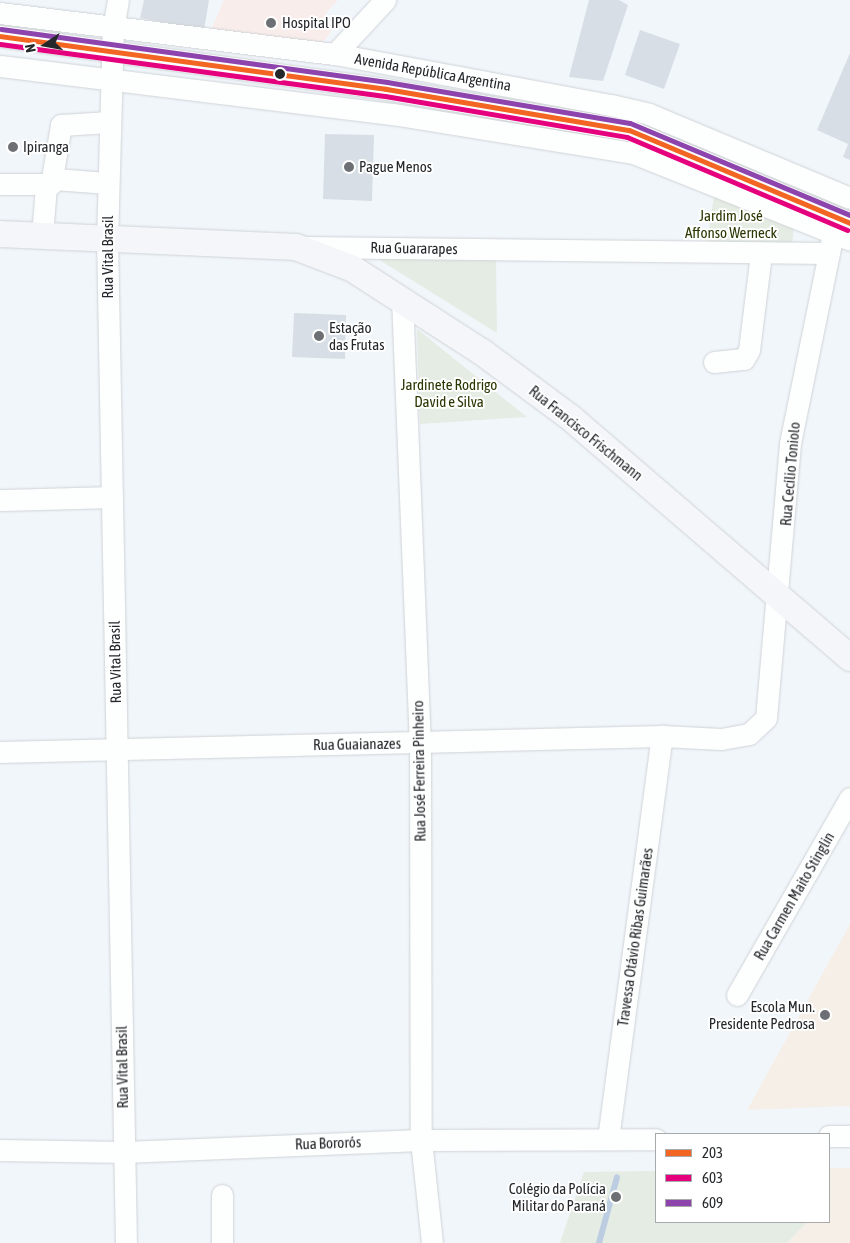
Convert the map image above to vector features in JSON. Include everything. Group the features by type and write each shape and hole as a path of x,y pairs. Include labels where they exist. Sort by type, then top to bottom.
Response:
{"main road":[{"name":"Rua Guararapes","path":"0,234 107,236 296,247"},
{"name":"Rua Francisco Frischmann","path":"296,247 353,269 402,298 571,418 780,595 850,658"}],"street":[{"name":"Rua Vital Brasil","path":"118,0 113,27 107,236 126,1243"},
{"path":"335,54 385,0"},
{"name":"Avenida República Argentina","path":"0,13 335,54 649,114 850,198"},
{"path":"0,36 112,51 630,130 844,232"},
{"path":"0,66 393,114 633,152 844,232"},
{"path":"42,235 60,125 110,122"},
{"path":"0,184 50,182 108,183"},
{"name":"Rua Cecílio Toniolo","path":"766,718 780,595 790,443 828,254 844,232"},
{"name":"Rua Guararapes","path":"296,247 828,254"},
{"path":"714,362 744,359 749,350 761,253"},
{"name":"Rua José Ferreira Pinheiro","path":"402,298 420,742 421,1140 432,1243"},
{"path":"0,500 112,497"},
{"name":"Rua Guaianazes","path":"0,752 662,736 736,738 749,734 766,718"},
{"name":"Travessa Otávio Ribas Guimarães","path":"608,1139 662,736"},
{"name":"Rua Carmen Maito Stinglin","path":"737,995 850,798"},
{"path":"830,1136 850,1136"},
{"name":"Rua Bororós","path":"0,1150 124,1152 421,1140 655,1139"},
{"path":"222,1195 222,1243"}],"shaded area":[{"name":"Hospital IPO","path":"224,0 338,0 325,14 331,32 323,42 209,35"},
{"name":"Escola Mun. Presidente Pedrosa","path":"850,924 850,1106 747,1110"},
{"name":"Colégio da Polícia Militar do Paraná","path":"830,1168 850,1168 850,1243 560,1243 584,1172 655,1171 655,1223 830,1223"}],"green space":[{"name":"Jardim José Affonso Werneck","path":"714,196 794,226 792,245 707,242"},
{"path":"365,251 496,259 497,333"},
{"name":"Jardinete Rodrigo David e Silva","path":"417,329 527,417 420,424"},
{"name":"Colégio da Polícia Militar do Paraná","path":"655,1171 655,1223 806,1223 787,1243 560,1243 584,1172"}],"building":[{"path":"144,0 209,0 204,30 140,18"},
{"path":"589,0 619,0 628,5 603,81 569,77"},
{"path":"640,30 680,44 664,89 625,75"},
{"path":"850,53 850,160 843,157 848,144 817,130"},
{"name":"Pague Menos","path":"325,134 374,135 372,201 323,199"},
{"name":"Estação das Frutas","path":"294,313 346,315 345,359 292,357"}],"waterway":[{"path":"599,1243 617,1177"}],"transit line":[{"name":"609","path":"1,29 387,82 630,123 850,215"},
{"name":"203","path":"0,36 386,89 629,130 850,223"},
{"name":"603","path":"0,44 385,96 627,137 847,230"}],"place":[{"name":"Hospital IPO","path":"271,23"},
{"name":"Ipiranga","path":"13,147"},
{"name":"Pague Menos","path":"349,167"},
{"name":"Estação das Frutas","path":"319,336"},
{"name":"Escola Mun. Presidente Pedrosa","path":"825,1015"},
{"name":"Colégio da Polícia Militar do Paraná","path":"616,1197"}]}
